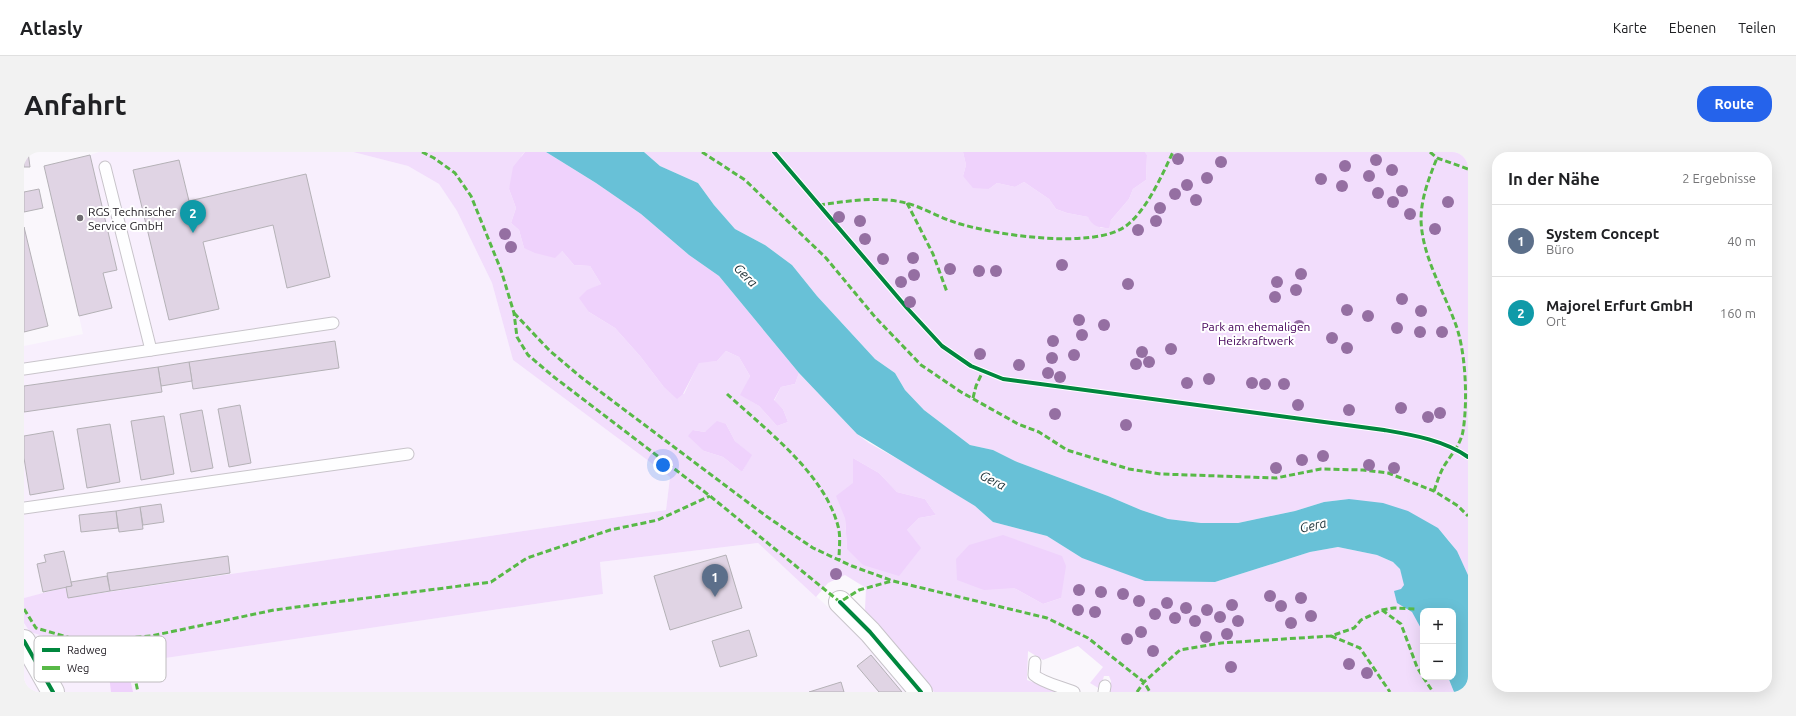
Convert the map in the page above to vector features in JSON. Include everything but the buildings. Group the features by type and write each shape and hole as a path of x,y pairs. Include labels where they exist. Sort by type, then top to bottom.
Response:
{"street":[{"path":"840,602 870,632 921,692"},
{"path":"25,647 34,661"},
{"path":"47,682 53,692"}],"lane":[{"path":"105,167 151,350"},
{"path":"24,369 333,323"},
{"path":"24,508 408,454"},
{"path":"1035,662 1034,675 1040,680 1074,692"}],"shaded area":[{"path":"99,152 353,152 408,166 439,184 457,211 492,283 513,360 670,477 666,510 68,598 66,588 24,598 24,346 83,334 79,316 111,308 103,273 117,270 90,155"},
{"path":"525,152 546,152 596,183 641,214 689,255 719,276 799,373 795,384 781,387 774,400 783,409 788,422 777,426 759,406 740,395 750,376 739,357 726,351 717,361 699,363 683,394 677,399 663,386 640,356 615,328 589,312 579,298 587,290 601,284 590,266 574,265 562,251 555,258 535,253 524,248 519,230 511,223 516,208 509,189 513,167"},
{"path":"963,152 1145,152 1147,155 1146,180 1133,189 1129,199 1111,220 1109,228 1102,228 1096,226 1088,217 1067,213 1056,209 1049,199 1024,182 1015,187 997,183 989,189 973,188 963,176 966,165"},
{"path":"717,421 726,424 735,441 752,455 742,472 723,457 704,451 688,436 693,430 705,432"},
{"path":"853,458 879,473 897,492 925,499 936,515 919,518 907,530 921,548 899,576 863,565 847,549 845,518 836,496 853,483"},
{"path":"1003,535 1062,556 1066,566 1061,598 1043,604 1014,588 984,590 957,580 956,559 969,545"},
{"path":"758,543 853,630 909,692 24,692 24,623 30,632 43,636 34,636 34,682 166,682 166,658 603,594 600,562"},
{"path":"110,682 130,682 133,692 111,692"}],"green space":[{"path":"353,152 525,152 522,155 509,189 516,208 511,223 519,230 524,248 562,251 574,265 590,266 601,284 587,291 589,312 615,328 640,356 663,386 684,394 699,362 717,361 726,351 739,357 750,376 741,395 759,406 777,426 788,422 783,409 774,401 781,387 795,384 799,373 857,434 869,443 928,476 975,506 993,522 1047,536 1082,558 1215,582 1310,552 1338,547 1377,555 1393,562 1400,569 1403,578 1421,608 1420,680 1449,680 1454,692 1110,692 1111,681 1109,676 1104,676 1100,689 1090,683 1103,667 1078,646 1043,660 1028,651 1027,680 1060,692 934,692 867,622 865,609 866,588 845,575 828,583 816,597 758,543 600,562 603,594 166,658 166,636 43,636 30,632 24,623 24,598 66,587 68,598 666,510 670,477 513,360 492,283 457,211 439,184 408,166","holes":["726,424 735,441 751,455 742,472 723,457 704,451 693,430 705,432","853,458 879,473 897,492 925,499 936,515 919,518 907,530 847,549 845,518 853,483","1014,588 1061,598 1043,604"]},
{"name":"Park am ehemaligen Heizkraftwerk","path":"644,152 963,152 966,165 963,176 989,189 997,183 1015,187 1024,182 1049,199 1056,209 1067,213 1088,217 1101,228 1108,228 1111,220 1129,199 1133,189 1146,180 1147,155 1145,152 1468,152 1468,575 1448,539 1428,523 1349,499 1324,502 1295,511 1238,523 1201,523 1168,519 1015,461 993,450 970,445 924,410 905,390 895,373 875,359 817,296 792,265 765,245 735,229 714,205 698,183 660,166"}],"water":[{"name":"Gera","path":"546,152 644,152 660,166 698,183 714,205 735,229 765,245 792,265 817,296 875,359 895,373 905,390 924,410 970,445 993,450 1015,461 1168,519 1201,523 1238,523 1295,511 1324,502 1349,499 1383,503 1408,511 1438,528 1457,551 1468,575 1468,692 1454,692 1449,680 1456,680 1456,608 1420,608 1420,627 1412,612 1397,603 1394,591 1401,589 1404,585 1400,569 1393,562 1377,555 1338,547 1310,552 1215,582 1145,581 1082,558 1047,536 993,522 975,506 857,434 799,373 719,276 689,255 641,214 596,183"}],"marked path":[{"path":"422,152 434,158 455,173 471,196 501,270 514,313 517,337 528,355 554,377 710,496 840,602 859,590 892,581"},
{"path":"702,152 745,180 826,258 875,317 921,365 961,392 1018,424 1039,432 1067,450 1129,469 1161,474 1276,478 1321,469 1363,470 1388,473 1434,491 1458,506 1468,516"},
{"path":"819,205 862,200 895,201 912,205 957,223 995,232 1043,238 1068,239 1091,237 1111,233 1126,226 1134,219 1153,192 1173,152"},
{"path":"1430,152 1437,158 1468,169"},
{"path":"1434,491 1443,469 1462,436 1465,419 1466,390 1458,332 1433,271 1422,233 1422,204 1428,181 1437,158"},
{"path":"907,203 933,254 947,292"},
{"path":"514,313 550,351 582,378 766,516 813,548 852,566 893,581 1047,618 1088,638 1144,682 1150,692"},
{"path":"973,398 976,386 983,371"},
{"path":"727,394 792,454 807,470 820,488 831,507 838,526 840,538 839,560"},
{"path":"151,636 274,610 491,582 527,558 610,530 658,520 710,496"},
{"path":"1137,692 1144,682 1180,650 1221,643 1331,636 1354,628 1361,620 1382,610 1394,608 1417,609"},
{"path":"24,609 36,628 64,636"},
{"path":"1382,610 1401,624 1420,672"},
{"path":"1331,636 1360,648 1390,692"},
{"path":"1425,680 1433,692"},
{"path":"136,682 138,692"}],"cycle path":[{"path":"774,152 907,308 942,346 971,366 1003,379 1384,430 1417,436 1449,446 1468,457"},
{"path":"840,602 870,632 921,692"},
{"path":"24,641 34,659"},
{"path":"47,682 53,692"}],"place":[{"name":"RGS Technischer Service GmbH","path":"80,218"},
{"name":"Majorel Erfurt GmbH","path":"193,233"},
{"name":"System Concept","path":"715,597"}]}
